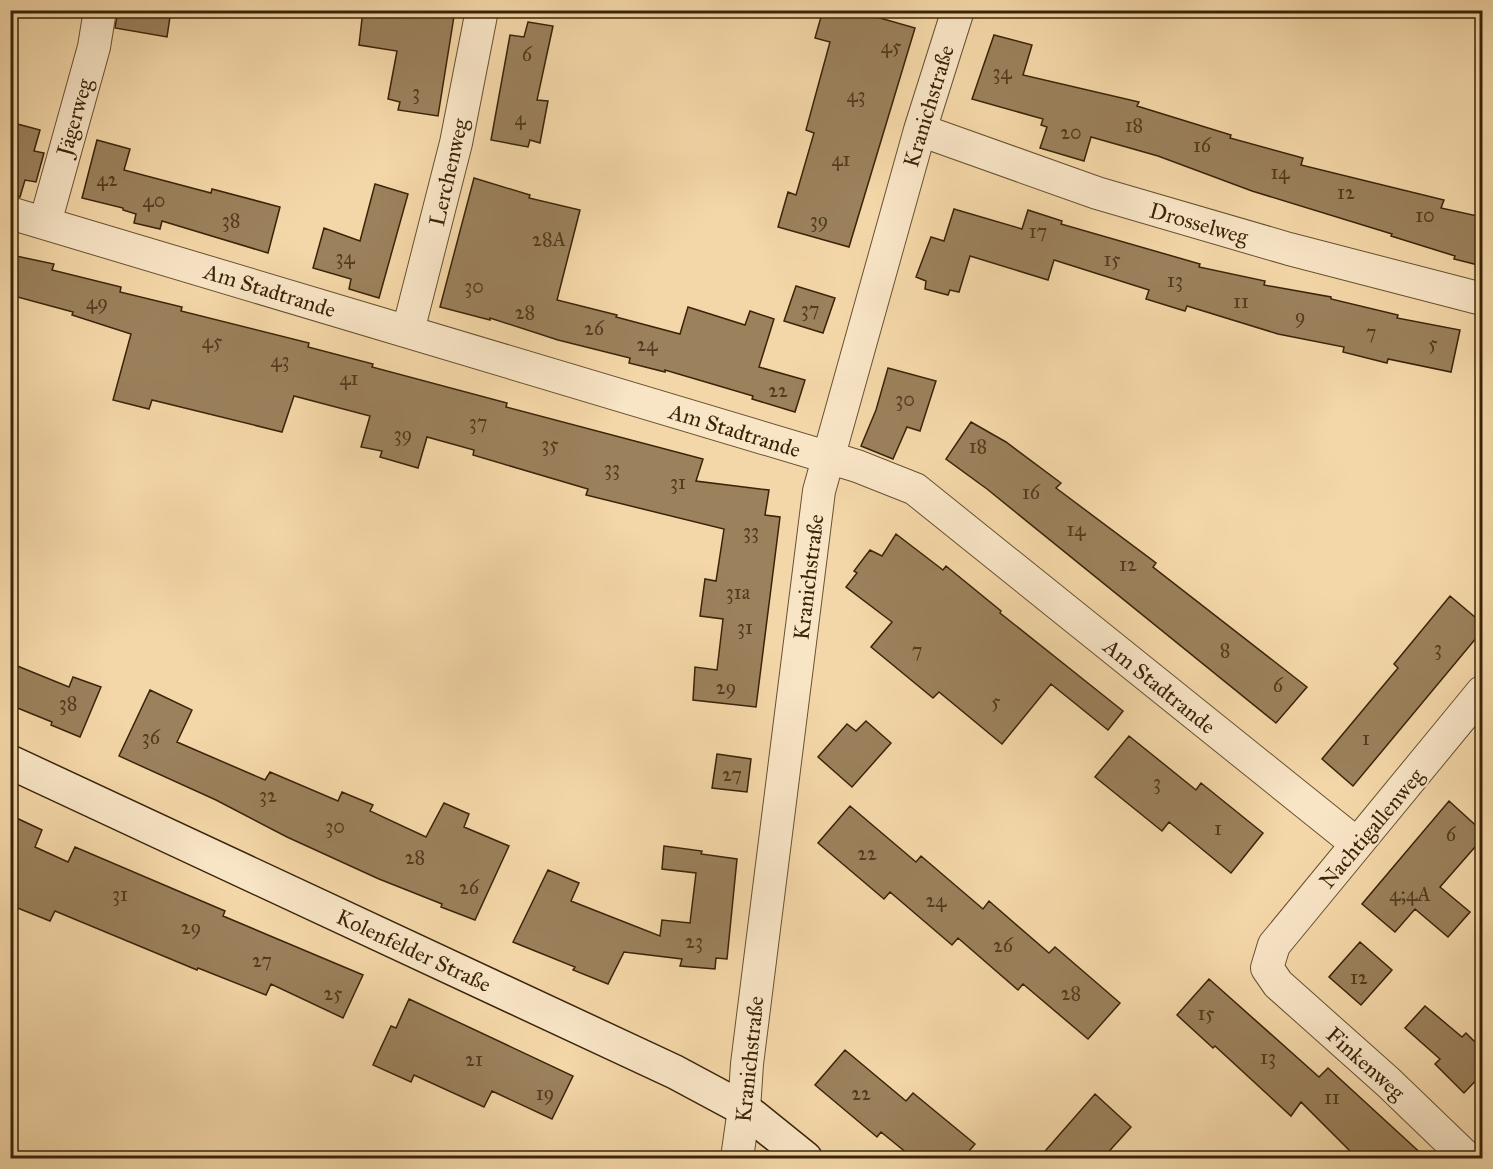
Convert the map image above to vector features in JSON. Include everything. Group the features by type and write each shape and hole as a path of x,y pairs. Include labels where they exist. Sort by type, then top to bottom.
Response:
{"main road":[{"name":"Kolenfelder Straße","path":"10,762 675,1072 744,1109 805,1158"}],"street":[{"name":"Jägerweg","path":"45,224 94,47 100,10"},
{"name":"Lerchenweg","path":"408,331 456,143 482,10"},
{"name":"Kranichstraße","path":"737,1158 819,491 920,130 958,10"},
{"name":"Drosselweg","path":"920,130 1097,193 1289,249 1482,299"},
{"name":"Am Stadtrande","path":"10,213 857,466 915,489 1357,844"},
{"name":"Nachtigallenweg","path":"1267,968 1274,945 1482,692"},
{"name":"Finkenweg","path":"1267,968 1278,984 1388,1082 1467,1158"}],"building":[{"path":"118,10 171,10 167,37 115,28"},
{"path":"363,10 455,10 438,116 398,110 400,102 388,99 397,51 359,45"},
{"path":"823,10 875,10 873,16 915,28 849,247 778,227 788,192 796,195 814,133 806,130 830,42 815,38"},
{"path":"528,22 553,26 537,100 548,101 540,143 530,140 528,147 491,140 510,35 524,37"},
{"path":"994,35 1032,45 1023,75 1139,102 1137,106 1231,135 1230,138 1303,158 1301,165 1444,200 1441,208 1482,217 1482,266 1454,259 1455,256 1391,236 1392,234 1252,191 1158,156 1091,137 1084,161 1040,148 1047,127 1041,125 1043,119 972,99"},
{"path":"10,122 40,130 34,151 44,153 36,182 25,180 20,197 10,196"},
{"path":"97,140 130,149 124,170 211,193 212,189 280,207 268,253 162,221 160,229 134,223 136,214 123,210 123,208 82,198"},
{"path":"474,178 530,195 529,198 580,210 557,300 680,334 688,307 745,325 750,311 774,319 759,367 805,380 795,412 752,399 753,396 665,370 665,372 629,363 630,358 558,340 490,318 490,320 440,307"},
{"path":"375,184 408,194 379,298 349,289 351,279 313,268 324,228 360,241"},
{"path":"954,209 1022,229 1028,210 1062,221 1061,224 1200,264 1199,267 1265,281 1264,285 1331,297 1331,299 1398,315 1397,318 1460,330 1451,372 1388,359 1387,363 1343,352 1344,347 1278,334 1187,306 1185,311 1146,299 1149,290 1054,260 1048,280 970,256 959,292 950,290 948,295 925,289 926,281 916,277 931,237 944,241"},
{"path":"16,256 54,264 52,270 121,287 120,292 182,307 181,311 309,343 308,347 373,364 372,367 507,403 506,407 703,459 696,481 769,490 765,515 780,517 756,707 693,700 695,667 717,670 723,619 700,616 705,579 716,581 724,529 586,495 588,489 473,455 474,450 427,437 418,468 380,457 382,451 361,447 370,416 294,396 282,432 152,400 149,409 113,400 131,334 72,315 73,312 10,295 10,276"},
{"path":"796,286 835,298 823,333 784,321"},
{"path":"888,368 936,381 920,431 907,427 893,459 861,446 876,410"},
{"path":"971,422 1006,442 1061,483 1056,488 1156,563 1153,567 1307,687 1276,723 987,489 946,459"},
{"path":"896,534 943,570 946,566 1001,611 1000,613 1123,711 1108,730 1051,684 1002,744 939,692 933,698 871,647 892,622 846,587 857,573 854,571 870,550 882,556"},
{"path":"1450,596 1482,623 1482,631 1353,786 1322,759 1398,668 1394,664"},
{"path":"10,663 69,687 73,677 101,687 80,737 51,725 52,722 10,705"},
{"path":"150,690 192,710 177,742 265,780 270,772 338,801 342,792 373,805 370,811 426,837 444,803 469,814 464,827 509,846 475,920 441,907 442,904 379,879 287,837 216,800 119,756"},
{"path":"866,721 891,743 852,787 818,757 847,724 856,731"},
{"path":"1129,736 1196,790 1201,783 1263,833 1231,873 1169,822 1162,831 1095,777"},
{"path":"717,754 751,759 747,792 712,788"},
{"path":"1449,801 1482,831 1482,839 1440,887 1470,912 1448,937 1415,909 1395,932 1362,904"},
{"path":"850,806 916,862 921,856 983,909 989,901 1049,953 1055,947 1120,1003 1088,1039 1023,984 1018,990 958,938 952,945 890,892 884,899 818,843"},
{"path":"10,815 42,830 35,847 68,862 75,847 225,911 223,916 363,975 343,1018 271,984 266,995 198,968 197,970 55,911 50,921 10,905"},
{"path":"664,846 737,859 727,959 716,958 715,969 680,966 682,959 624,952 608,984 573,970 575,967 513,942 548,870 579,883 571,901 660,936 662,920 690,923 696,873 662,869"},
{"path":"1360,942 1392,970 1361,1005 1329,977"},
{"path":"1209,979 1319,1077 1328,1068 1426,1158 1357,1158 1301,1102 1291,1116 1215,1046 1213,1048 1177,1015"},
{"path":"409,999 573,1076 552,1119 492,1091 484,1107 414,1075 411,1082 373,1065 391,1026 396,1028"},
{"path":"1425,1006 1462,1037 1466,1033 1482,1049 1482,1074 1464,1093 1435,1064 1440,1059 1405,1028"},
{"path":"845,1050 906,1101 913,1093 975,1144 963,1158 913,1158 881,1132 877,1137 815,1085"},
{"path":"1095,1094 1131,1127 1103,1158 1039,1158"}]}
